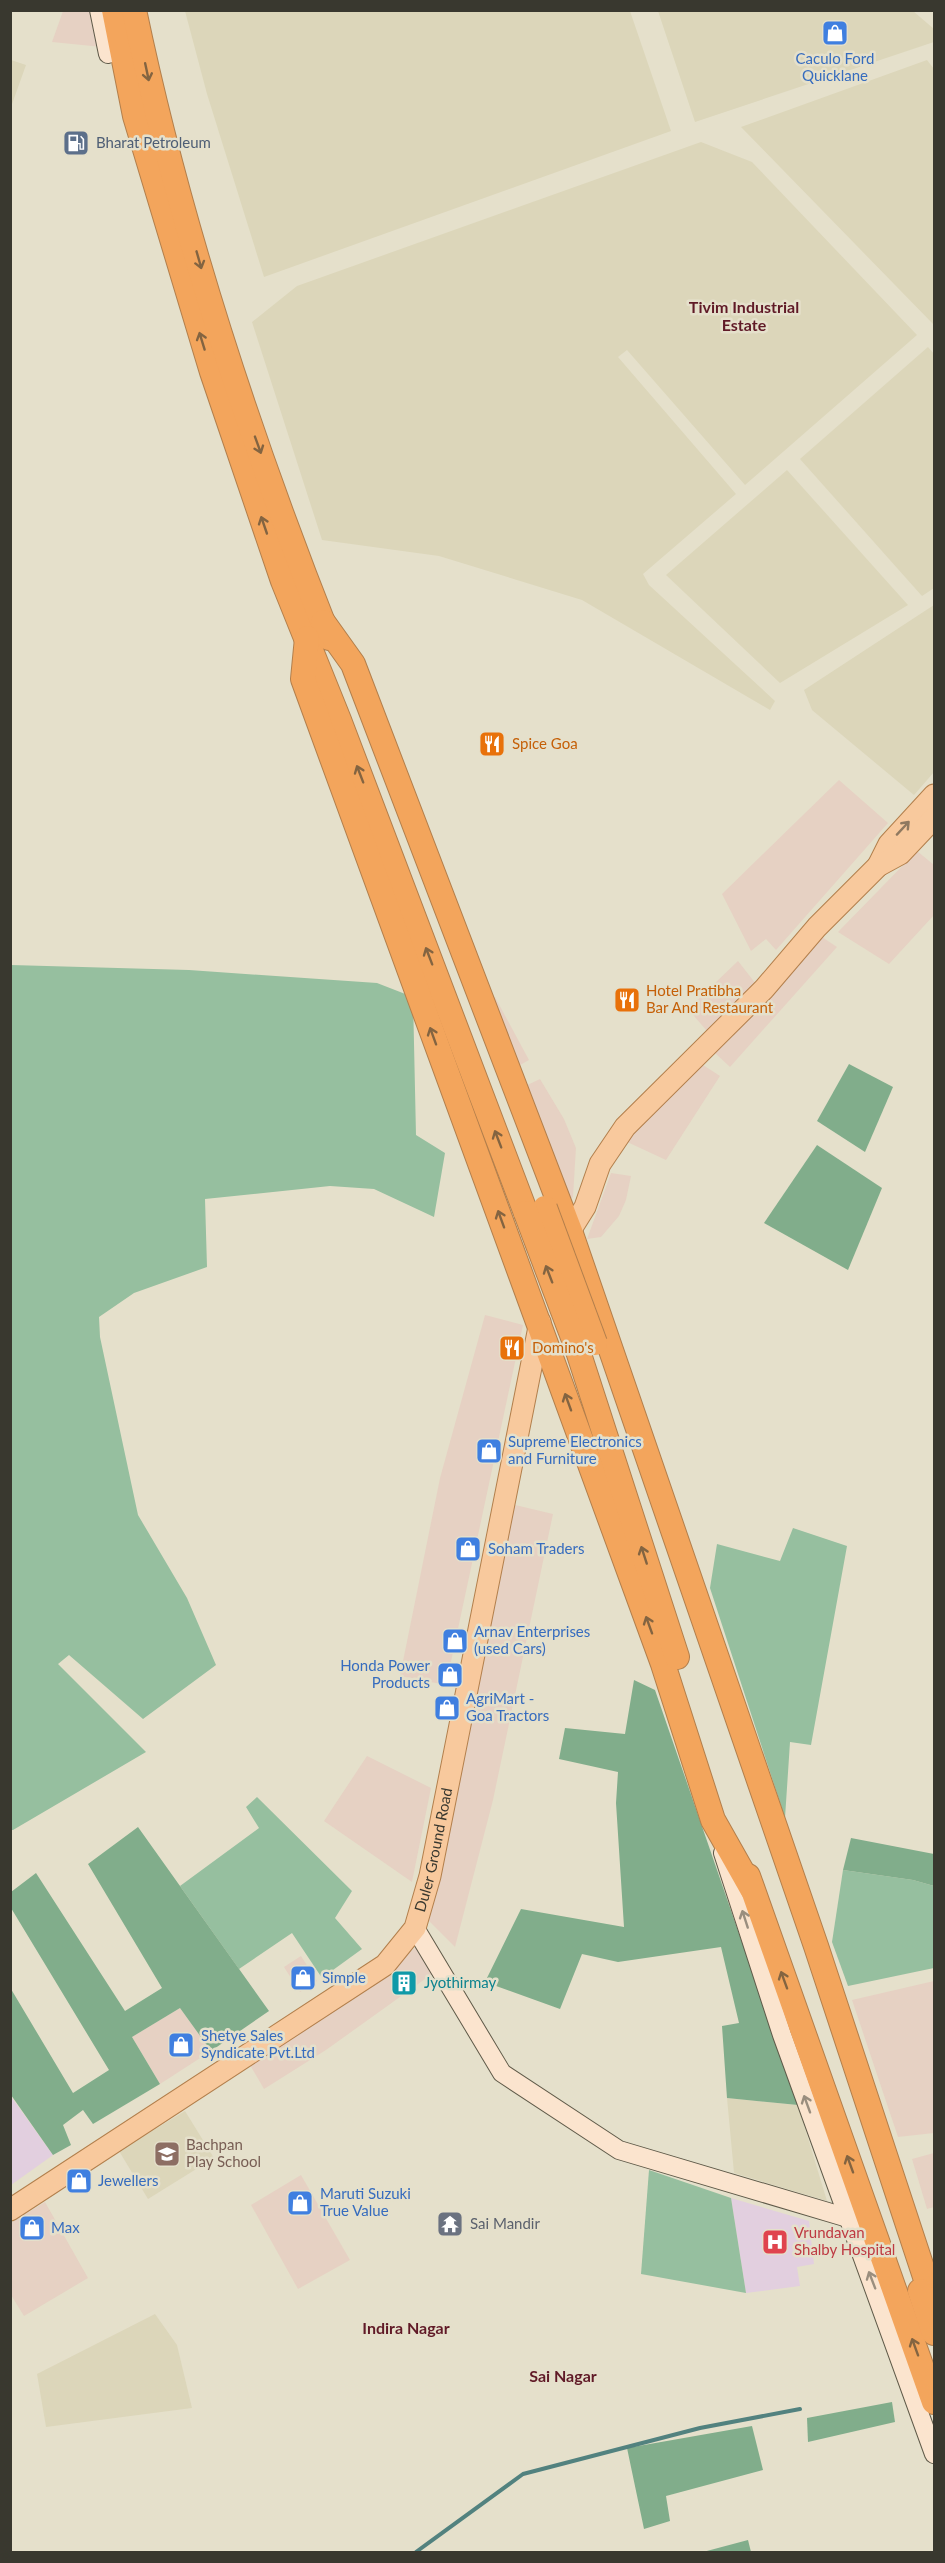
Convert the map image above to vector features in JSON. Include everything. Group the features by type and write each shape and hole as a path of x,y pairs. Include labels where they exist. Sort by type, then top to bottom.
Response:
{"highway":[{"path":"114,10 115,53 208,361 283,581 315,630 353,664 570,1231 816,1946 934,2304"},
{"path":"134,10 155,113 231,371 315,630 586,1346 704,1671 934,2334"},
{"path":"315,630 303,679 540,1322 663,1664 713,1820 752,1889"},
{"path":"513,1250 570,1231"},
{"path":"540,1322 594,1304"},
{"path":"586,1346 752,1889 934,2403"}],"main road":[{"path":"878,866 889,844 934,795"},
{"path":"570,1231 585,1207 600,1164 625,1126 764,989 817,927 878,866 900,855 934,818"},
{"name":"Duler Ground Road","path":"10,2210 385,1965 415,1928 430,1876 540,1322"}],"street":[{"path":"99,10 115,53"},
{"path":"713,1820 782,2036 934,2454"},
{"path":"415,1928 502,2073 619,2150 848,2218"}],"shaded area":[{"path":"63,11 94,11 102,47 52,42"},
{"path":"185,11 630,11 671,131 264,277 207,94"},
{"path":"658,11 913,11 934,29 934,42 695,122"},
{"path":"10,60 26,65 11,107"},
{"path":"927,60 934,69 934,325 741,127"},
{"path":"701,142 752,162 917,335 745,485 627,350 618,357 736,494 643,574 649,585 775,701 770,710 582,600 439,556 322,540 252,322 297,286"},
{"path":"928,347 934,354 934,588 922,596 800,459"},
{"path":"787,470 908,605 780,683 666,575"},
{"path":"934,605 934,772 914,795 812,710 804,690"},
{"path":"839,780 888,823 776,950 766,939 751,951 722,894"},
{"path":"917,851 934,865 934,915 889,964 838,932"},
{"path":"822,937 837,947 730,1067 715,1053"},
{"path":"738,961 756,984 707,1031 688,1009"},
{"path":"495,997 529,1060 513,1069 485,1000"},
{"path":"703,1065 720,1076 666,1160 625,1141"},
{"path":"540,1079 564,1119 576,1148 573,1197 566,1202 521,1088"},
{"path":"611,1173 631,1176 626,1200 619,1216 601,1237 587,1239"},
{"path":"485,1315 523,1325 446,1685 400,1676 440,1478"},
{"path":"511,1504 553,1514 493,1800 455,1947 427,1919 458,1791"},
{"path":"367,1756 431,1788 412,1882 324,1821"},
{"path":"418,1946 432,1974 326,2050 264,2089 250,2065 311,2026"},
{"path":"301,1956 317,1981 300,1992 284,1967"},
{"path":"934,1981 934,2133 898,2137 852,2000"},
{"path":"180,2008 211,2051 160,2084 132,2037"},
{"path":"10,2095 53,2155 11,2185 10,2184"},
{"path":"727,2098 798,2105 827,2201 734,2173"},
{"name":"Bachpan Play School","path":"185,2111 214,2158 148,2199 119,2151"},
{"path":"934,2153 934,2207 927,2209 912,2159"},
{"path":"301,2175 350,2260 298,2289 251,2205"},
{"name":"Vrundavan Shalby Hospital","path":"731,2198 809,2221 814,2264 797,2267 800,2286 746,2293"},
{"path":"45,2202 88,2278 24,2316 11,2295 11,2223"},
{"path":"155,2314 177,2345 192,2408 46,2427 37,2374"}],"green space":[{"path":"11,965 189,970 377,983 413,997 416,1135 445,1153 434,1217 374,1189 330,1186 205,1199 207,1267 134,1293 99,1317 100,1337 138,1515 187,1598 216,1665 143,1719 69,1655 58,1664 146,1752 13,1830 11,1830"},
{"path":"849,1064 893,1087 865,1152 817,1121"},
{"path":"817,1145 882,1188 848,1270 764,1223"},
{"path":"793,1528 847,1546 811,1745 790,1742 785,1818 710,1588 717,1544 780,1561"},
{"path":"634,1680 655,1690 798,2105 727,2098 722,2026 739,2023 721,1947 618,1962 582,1954 560,2009 485,1982 521,1909 624,1927 616,1803 618,1772 559,1759 565,1728 625,1734"},
{"path":"257,1797 352,1891 335,1918 362,1949 322,1978 292,1933 239,1969 180,1886 259,1828 246,1807"},
{"path":"138,1827 269,2011 211,2051 180,2008 132,2037 160,2084 93,2124 83,2110 63,2125 71,2145 53,2155 11,2095 11,1989 73,2093 109,2070 11,1908 11,1892 36,1873 125,2011 162,1988 88,1864"},
{"path":"851,1838 934,1854 934,1886 913,1880 843,1870"},
{"path":"843,1870 913,1880 934,1886 934,1968 848,1986 832,1942"},
{"path":"649,2170 731,2198 746,2293 641,2274"},
{"path":"892,2402 895,2422 808,2442 807,2418"},
{"path":"752,2426 763,2470 666,2496 670,2521 644,2529 627,2448"},
{"path":"748,2540 751,2552 703,2552"}],"waterway":[{"path":"416,2552 523,2474 700,2428 800,2409"}],"place":[{"name":"Caculo Ford Quicklane","path":"835,33"},
{"name":"Bharat Petroleum","path":"76,143"},
{"name":"Spice Goa","path":"492,744"},
{"name":"Hotel Pratibha Bar And Restaurant","path":"627,1000"},
{"name":"Domino's","path":"512,1348"},
{"name":"Supreme Electronics and Furniture","path":"489,1451"},
{"name":"Soham Traders","path":"468,1549"},
{"name":"Arnav Enterprises (used Cars)","path":"455,1641"},
{"name":"Honda Power Products","path":"450,1675"},
{"name":"AgriMart - Goa Tractors","path":"447,1708"},
{"name":"Simple","path":"303,1978"},
{"name":"Jyothirmay","path":"404,1983"},
{"name":"Shetye Sales Syndicate Pvt.Ltd","path":"181,2045"},
{"name":"Bachpan Play School","path":"167,2154"},
{"name":"Jewellers","path":"79,2181"},
{"name":"Maruti Suzuki True Value","path":"300,2203"},
{"name":"Sai Mandir","path":"450,2224"},
{"name":"Max","path":"32,2228"},
{"name":"Vrundavan Shalby Hospital","path":"775,2242"}],"district":[{"name":"Tivim Industrial Estate","path":"744,316"},
{"name":"Indira Nagar","path":"406,2328"},
{"name":"Sai Nagar","path":"563,2376"}]}
